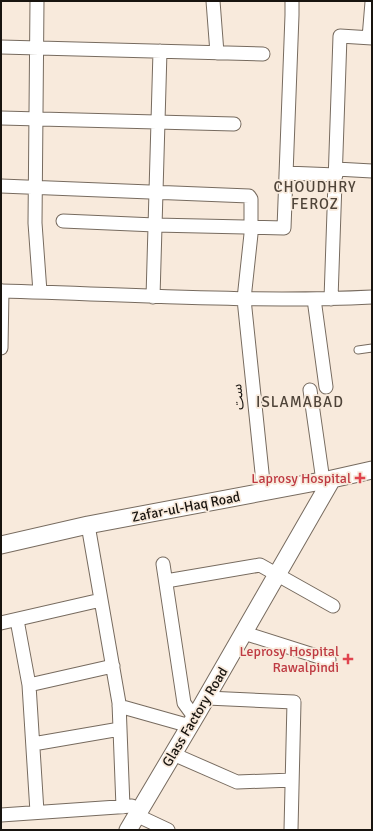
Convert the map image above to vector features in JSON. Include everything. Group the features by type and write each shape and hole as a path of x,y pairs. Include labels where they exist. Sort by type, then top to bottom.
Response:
{"street":[{"path":"37,1 35,223 40,292"},
{"path":"213,1 217,52"},
{"path":"63,221 284,228 292,1"},
{"path":"331,299 340,36 370,38 372,2"},
{"path":"1,47 263,54"},
{"path":"153,297 160,51"},
{"path":"1,118 234,124"},
{"path":"286,173 372,170"},
{"path":"1,186 156,191"},
{"name":"ست","path":"156,191 249,196 251,199 251,228 244,299 264,492"},
{"path":"1,348 1,291 244,299 331,299 372,297"},
{"path":"314,299 326,387"},
{"path":"310,390 328,480"},
{"name":"Zafar-ul-Haq Road","path":"1,544 88,525 328,480 372,470"},
{"name":"Glass Factory Road","path":"128,830 134,809 173,754 207,698 277,576 328,480"},
{"path":"88,525 113,666 119,706 120,729 134,809"},
{"path":"163,564 184,703 192,722"},
{"path":"166,582 260,565 277,576 333,606"},
{"path":"1,623 101,600"},
{"path":"17,620 29,685 37,812"},
{"path":"244,633 329,660"},
{"path":"29,685 113,666"},
{"path":"207,698 294,702 291,830"},
{"path":"119,706 192,722"},
{"path":"33,744 120,729"},
{"path":"173,754 237,782 292,780"},
{"path":"1,815 37,812 134,809 168,830"}],"lane":[{"path":"358,350 372,348"}],"place":[{"name":"Laprosy Hospital","path":"360,478"},
{"name":"Leprosy Hospital Rawalpindi","path":"348,659"}],"district":[{"name":"CHOUDHRY FEROZ","path":"315,196"},
{"name":"ISLAMABAD","path":"300,402"}]}
